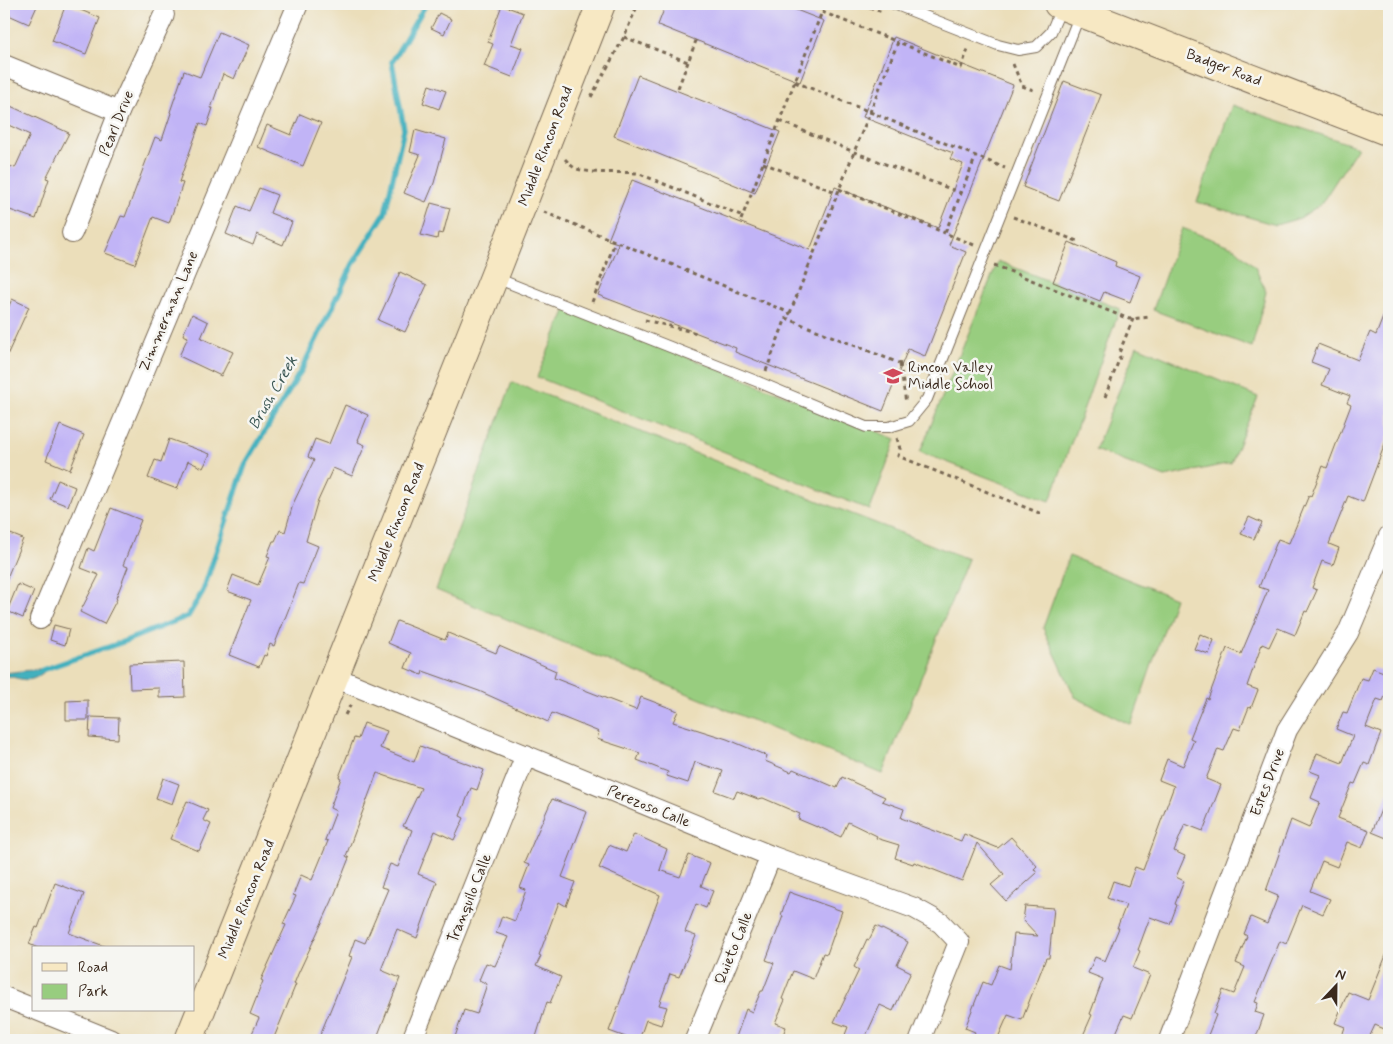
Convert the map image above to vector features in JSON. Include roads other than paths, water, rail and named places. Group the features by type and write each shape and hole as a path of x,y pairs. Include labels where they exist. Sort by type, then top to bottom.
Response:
{"street":[{"name":"Zimmerman Lane","path":"40,619 298,4"},
{"name":"Middle Rincon Road","path":"190,1040 601,4"},
{"name":"Badger Road","path":"1067,7 1150,40 1154,39 1389,132"},
{"name":"Pearl Drive","path":"72,233 119,112 164,15"},
{"path":"4,65 119,112"},
{"name":"Estes Drive","path":"1169,1040 1287,730 1348,633 1389,536"},
{"name":"Perezoso Calle","path":"334,677 771,856 914,908 941,923 959,942 920,1040"},
{"name":"Tranquilo Calle","path":"412,1040 526,755"},
{"name":"Quieto Calle","path":"696,1040 771,856"},
{"path":"4,997 32,1009"},
{"path":"40,1012 112,1040"}],"lane":[{"path":"894,4 998,45 1018,50 1036,47 1051,32 1067,7"},
{"path":"494,277 866,427 893,426 909,421 926,399 1048,96 1067,7"}],"water":[{"path":"48,668 37,677 28,680 4,675 4,673"}],"waterway":[{"name":"Brush Creek","path":"42,670 120,643 188,616 203,591 245,465 302,369 353,264 385,213 404,129 392,62 426,4"}],"place":[{"name":"Rincon Valley Middle School","path":"893,376"}]}
